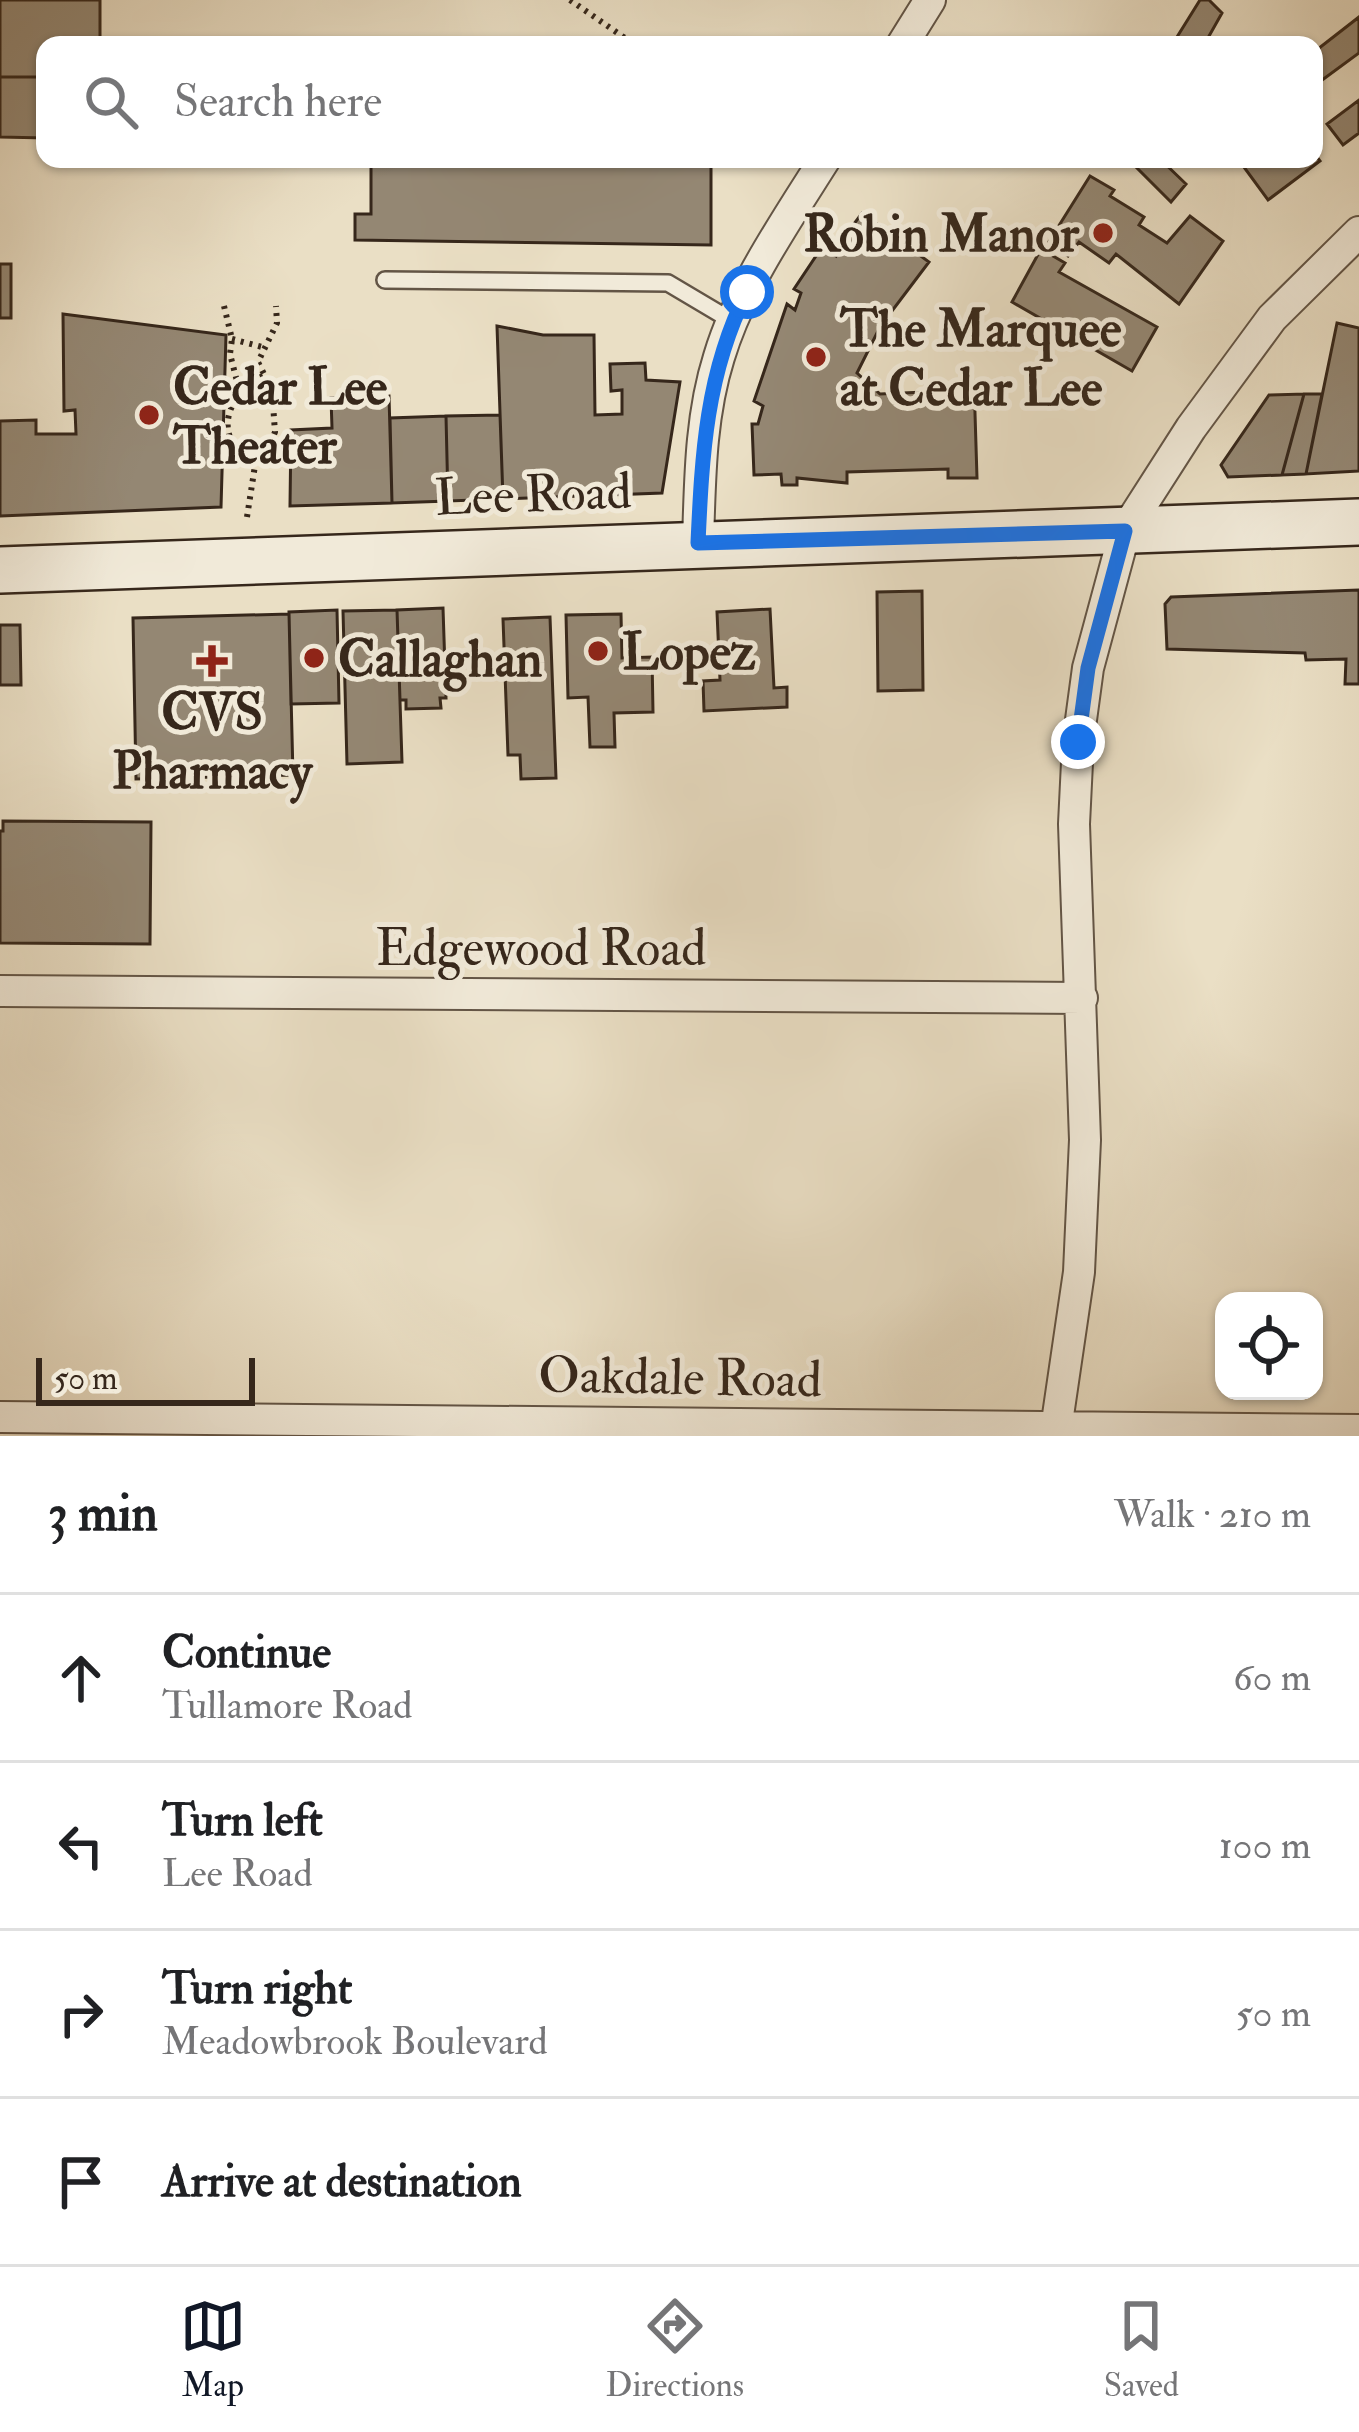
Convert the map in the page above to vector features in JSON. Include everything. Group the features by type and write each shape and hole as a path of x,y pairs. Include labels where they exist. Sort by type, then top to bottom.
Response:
{"main road":[{"name":"Lee Road","path":"0,570 1359,522"}],"street":[{"path":"908,36 931,0"},
{"path":"698,543 707,411 718,359 732,321 821,168"},
{"path":"1056,1432 1079,1271 1085,1140 1074,824 1088,668 1125,531 1191,428 1272,318 1359,232"},
{"name":"Edgewood Road","path":"0,991 1082,998"},
{"name":"Oakdale Road","path":"0,1417 1056,1432 1359,1430"}],"lane":[{"path":"385,280 668,283 732,321"}],"path":[{"path":"570,0 622,36"},
{"path":"224,306 239,389 227,418 230,436 236,448 256,459"},
{"path":"247,517 256,459 275,431 276,409 259,352 274,330 276,306"},
{"path":"232,339 262,346"},
{"path":"239,389 263,376"}],"building":[{"path":"0,0 100,0 100,36 36,36 36,77 0,77"},
{"path":"1200,0 1209,0 1222,13 1209,36 1178,36"},
{"path":"1359,17 1359,53 1323,79 1323,45"},
{"path":"0,77 36,77 36,138 0,137"},
{"path":"1359,100 1359,133 1343,145 1327,124"},
{"path":"371,168 711,168 711,245 355,240 355,214 371,214"},
{"path":"1137,168 1169,168 1186,184 1171,202"},
{"path":"1245,168 1311,168 1268,200"},
{"name":"Robin Manor","path":"1090,176 1114,190 1110,196 1144,217 1139,225 1167,243 1190,216 1223,241 1179,304 1116,254 1109,263 1079,242 1068,256 1048,243"},
{"name":"The Marquee at Cedar Lee","path":"862,213 929,262 888,311 857,373 880,394 925,392 925,386 974,381 977,478 948,478 948,469 847,472 847,483 797,478 797,485 782,485 781,474 754,475 752,424 758,424 763,406 754,401 787,304 795,310 801,293 794,289 822,247 836,256"},
{"path":"1041,249 1065,263 1059,272 1157,327 1132,371 1012,302"},
{"path":"0,264 11,264 11,318 0,318"},
{"name":"Cedar Lee Theater","path":"63,314 226,335 221,507 0,516 0,421 36,420 36,434 76,434 75,410 64,411"},
{"path":"1337,323 1359,328 1359,471 1306,474"},
{"path":"497,326 543,335 594,335 595,415 622,414 622,390 611,391 610,364 645,363 646,380 680,382 662,493 503,499"},
{"path":"1304,394 1282,475 1228,477 1221,465 1269,395"},
{"path":"1304,394 1322,394 1306,474 1282,475"},
{"path":"389,396 392,503 290,506 291,430 332,428 331,398"},
{"path":"500,415 503,499 448,501 446,416"},
{"path":"446,416 448,501 392,503 390,418"},
{"path":"1359,590 1359,684 1345,684 1346,659 1306,660 1305,653 1167,649 1165,604 1171,597"},
{"path":"922,591 923,690 878,691 877,592"},
{"path":"443,608 446,698 440,698 441,708 406,709 406,700 400,700 397,610"},
{"path":"770,609 774,688 787,687 787,707 704,711 703,681 720,680 717,612"},
{"name":"Callaghan","path":"337,610 339,703 291,704 289,612"},
{"path":"397,610 402,762 347,764 343,611"},
{"name":"CVS Pharmacy","path":"289,614 293,775 136,779 133,618"},
{"path":"621,614 622,658 652,657 653,712 614,713 615,747 590,747 588,697 568,698 566,615"},
{"path":"550,617 556,778 521,779 520,755 508,755 503,619"},
{"path":"0,625 20,625 21,685 0,685"},
{"path":"3,821 151,822 150,944 0,943"}],"place":[{"name":"Robin Manor","path":"1103,233"},
{"name":"The Marquee at Cedar Lee","path":"816,357"},
{"name":"Cedar Lee Theater","path":"149,415"},
{"name":"Lopez","path":"598,651"},
{"name":"Callaghan","path":"314,658"},
{"name":"CVS Pharmacy","path":"212,661"}],"route":[{"path":"747,292 718,359 707,411 698,543 1125,531 1088,668 1078,742"}]}
